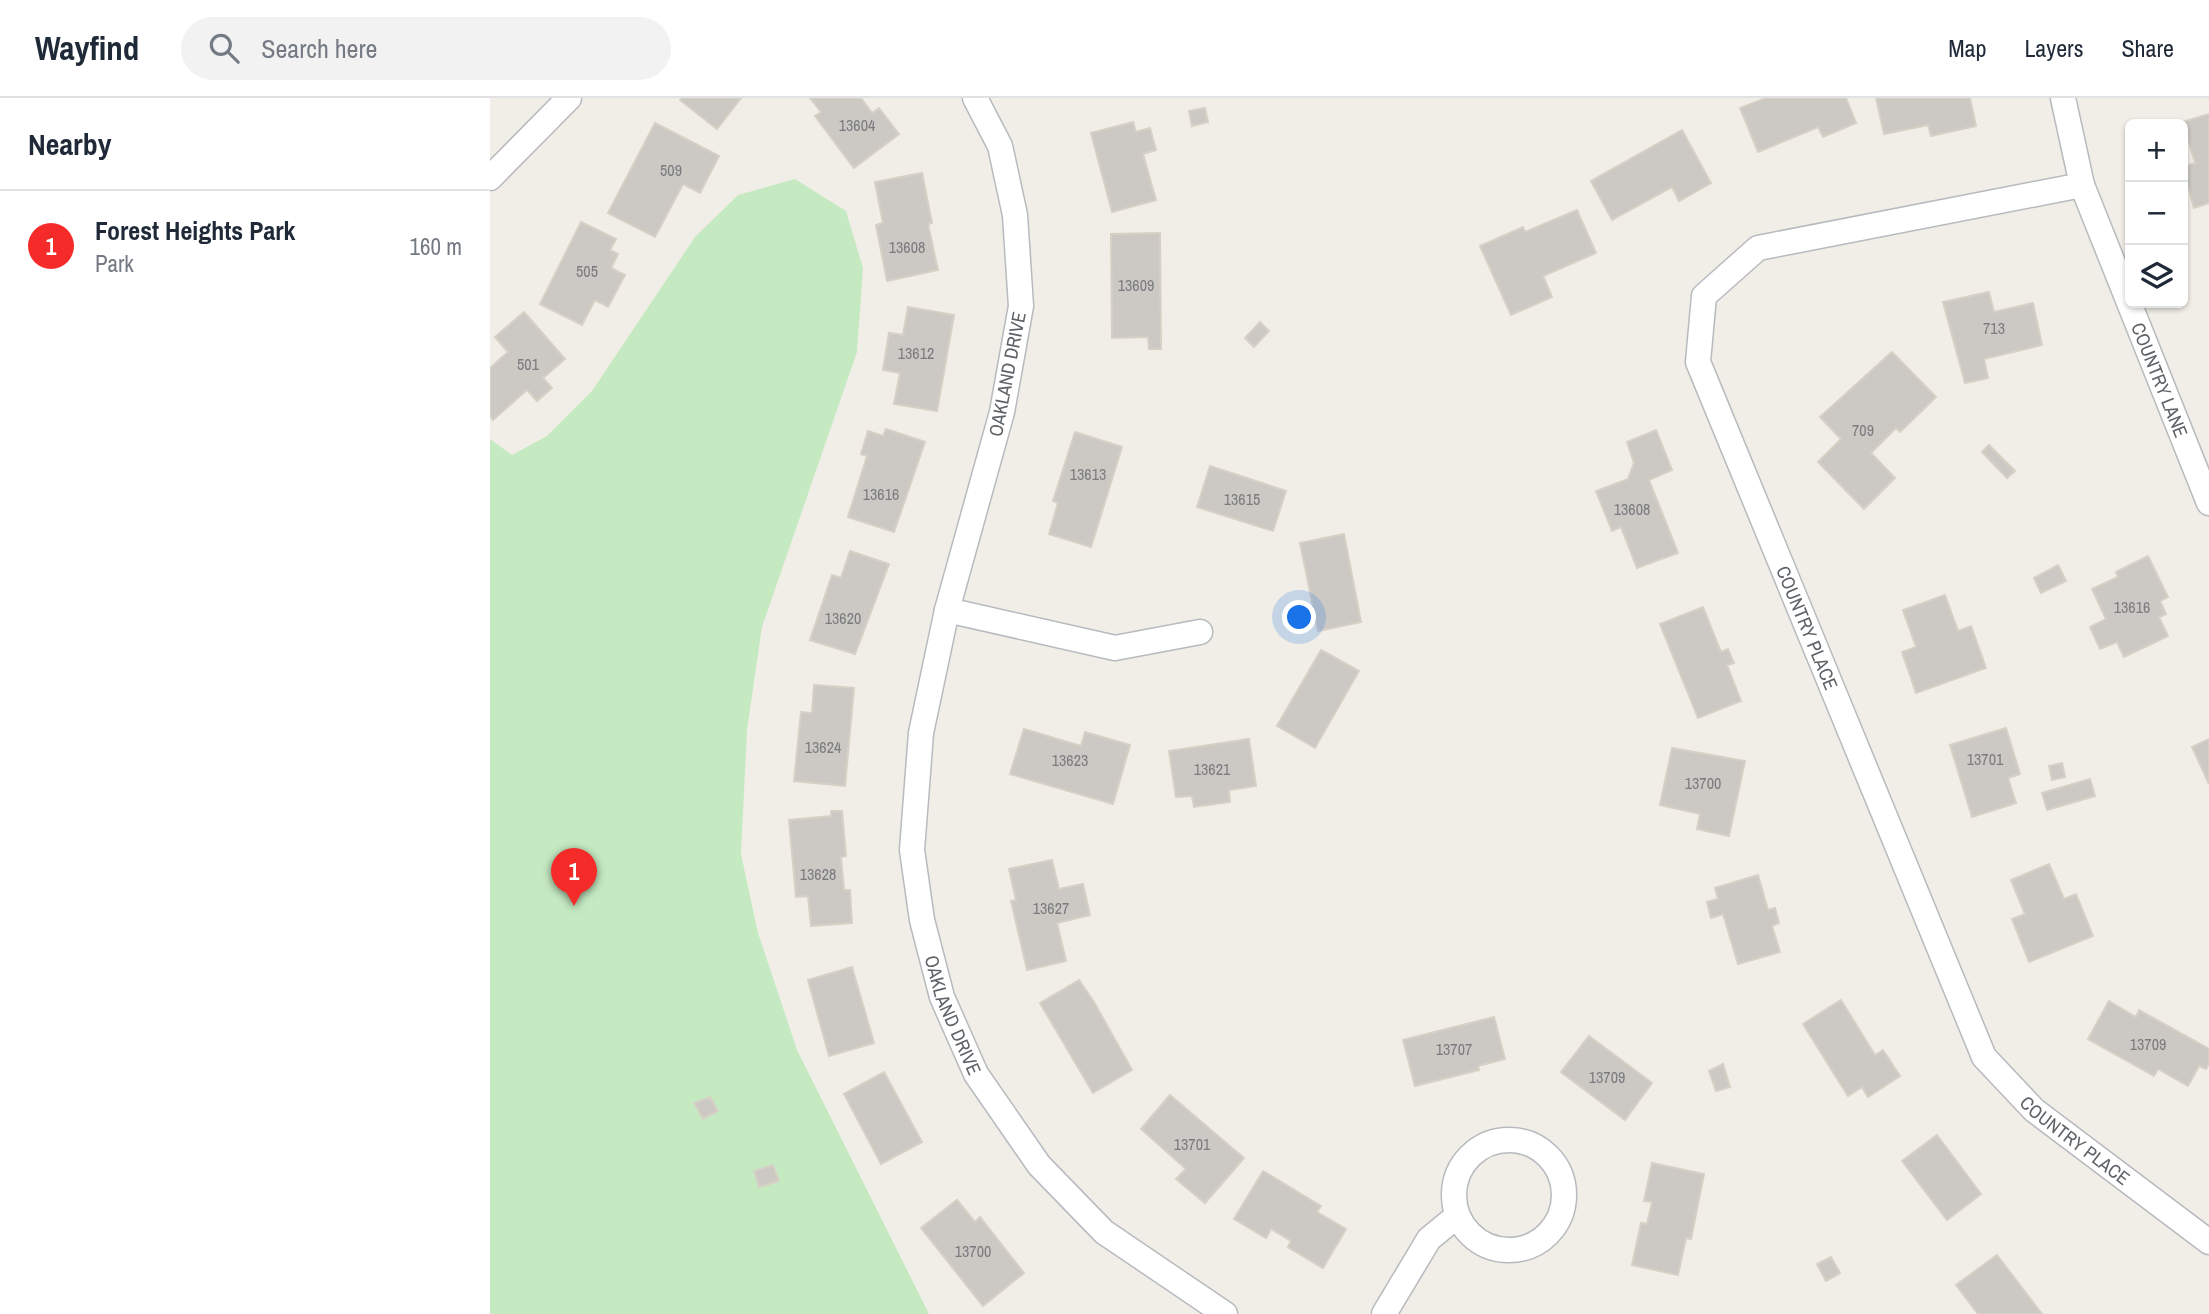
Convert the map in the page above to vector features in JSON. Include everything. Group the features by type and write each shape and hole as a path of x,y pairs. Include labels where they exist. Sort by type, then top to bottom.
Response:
{"street":[{"path":"490,178 569,98"},
{"name":"OAKLAND DRIVE","path":"975,98 1000,146 1003,158 1015,215 1021,306 1002,412 947,610 921,733 912,850 922,920 942,996 976,1074 1039,1165 1104,1232 1225,1314"},
{"name":"COUNTRY LANE","path":"2063,98 2082,186 2209,503"},
{"name":"COUNTRY PLACE","path":"2082,186 1758,248 1704,296 1698,362 1984,1057 2034,1110 2209,1242"},
{"path":"947,610 1115,648 1200,632"},
{"path":"1521,1141 1543,1152 1558,1169 1564,1191 1560,1217 1542,1240 1524,1248 1494,1249 1478,1241 1464,1228 1457,1216 1453,1191 1458,1172 1480,1147 1494,1142 1521,1141"},
{"path":"1384,1314 1429,1239 1457,1216"}],"green space":[{"path":"795,179 846,211 863,268 857,352 762,627 747,730 741,854 758,933 797,1050 929,1314 490,1314 490,439 512,455 547,436 592,391 695,237 738,195"}],"building":[{"path":"741,98 717,129 680,100"},
{"path":"810,98 861,98 872,113 879,108 899,134 854,168 815,116 821,112"},
{"path":"1766,98 1846,98 1856,123 1823,137 1818,127 1758,152 1740,108"},
{"path":"1876,98 1970,98 1976,126 1931,136 1928,125 1884,134"},
{"path":"1205,108 1208,122 1192,126 1189,111"},
{"path":"2209,114 2209,203 2194,208 2188,186 2188,165 2195,163 2188,139 2188,120"},
{"path":"1133,122 1136,132 1150,128 1156,150 1143,154 1156,200 1112,212 1091,133"},
{"path":"655,123 719,156 700,193 683,184 655,237 608,213"},
{"path":"1682,130 1711,183 1679,201 1672,187 1612,220 1591,181"},
{"path":"922,173 932,223 928,224 938,270 887,281 876,225 883,223 875,182"},
{"path":"1577,210 1596,253 1543,276 1552,297 1511,315 1480,246 1523,227 1525,232"},
{"path":"581,222 616,239 610,250 618,254 611,268 625,275 608,307 595,300 582,325 540,304"},
{"path":"1160,233 1161,349 1149,349 1148,337 1112,338 1111,234"},
{"path":"1989,292 1994,312 2033,303 2042,345 1984,359 1988,378 1965,383 1943,302"},
{"path":"908,307 954,315 937,411 894,404 900,373 883,370 889,333 903,335"},
{"path":"524,312 565,359 543,378 552,388 537,401 527,390 493,420 490,416 490,368 508,352 495,337"},
{"path":"1260,322 1269,331 1254,347 1245,338"},
{"path":"1892,352 1936,397 1900,432 1896,428 1871,453 1895,478 1864,509 1818,462 1841,439 1820,417"},
{"path":"886,429 925,442 894,532 848,517 867,456 861,454 868,431 883,436"},
{"path":"1656,430 1672,470 1649,480 1678,553 1637,568 1621,527 1612,531 1596,491 1628,479 1634,463 1627,442"},
{"path":"1075,432 1122,447 1091,547 1049,534 1058,503 1053,501"},
{"path":"1989,445 2015,471 2007,478 1982,452"},
{"path":"1210,466 1286,491 1273,531 1197,507"},
{"path":"1344,534 1361,622 1318,631 1300,543"},
{"path":"850,551 889,564 855,654 810,640 832,575 841,578"},
{"path":"2148,556 2168,597 2160,601 2166,614 2159,617 2168,636 2124,657 2117,642 2100,649 2090,627 2106,619 2092,589 2118,577 2116,572"},
{"path":"2058,565 2066,581 2041,593 2034,578"},
{"path":"1945,595 1958,631 1971,626 1986,668 1916,693 1902,652 1916,647 1903,610"},
{"path":"1703,607 1721,652 1728,649 1734,663 1727,665 1741,701 1698,718 1660,624"},
{"path":"1321,650 1359,671 1315,748 1277,726"},
{"path":"814,685 854,688 845,786 794,781 801,712 812,713"},
{"path":"2006,728 2020,774 2008,778 2016,803 1972,817 1950,745"},
{"path":"1024,729 1081,746 1085,732 1130,745 1113,804 1010,774"},
{"path":"1249,739 1256,786 1229,790 1230,802 1194,807 1192,796 1176,797 1169,751"},
{"path":"2209,739 2209,784 2192,747"},
{"path":"1672,748 1745,761 1729,836 1697,829 1700,814 1660,805"},
{"path":"2062,763 2065,777 2052,780 2049,766"},
{"path":"2090,779 2095,796 2047,810 2042,793"},
{"path":"831,811 842,811 846,856 841,857 844,890 850,890 852,923 811,926 808,896 796,897 789,820 831,816"},
{"path":"1052,860 1059,889 1083,884 1090,915 1057,923 1066,961 1027,970 1011,901 1016,900 1009,869"},
{"path":"2049,864 2064,899 2076,894 2093,936 2029,962 2012,919 2025,914 2011,880"},
{"path":"1758,875 1768,910 1775,908 1779,923 1772,926 1780,952 1738,964 1723,914 1711,918 1707,902 1718,899 1715,888"},
{"path":"852,967 874,1043 829,1056 808,980"},
{"path":"1079,980 1132,1070 1093,1093 1040,1003"},
{"path":"1841,1000 1875,1055 1883,1050 1900,1076 1868,1097 1862,1087 1848,1096 1803,1024"},
{"path":"2109,1001 2136,1017 2139,1010 2209,1049 2206,1069 2199,1066 2188,1086 2158,1069 2154,1076 2088,1039"},
{"path":"1494,1017 1505,1059 1478,1066 1479,1070 1415,1086 1403,1040"},
{"path":"1589,1036 1652,1083 1625,1120 1561,1072"},
{"path":"1723,1064 1730,1087 1716,1091 1709,1071"},
{"path":"884,1072 922,1142 881,1164 844,1094"},
{"path":"1170,1095 1244,1158 1205,1203 1176,1179 1186,1169 1141,1129"},
{"path":"710,1097 718,1111 703,1119 694,1103"},
{"path":"1937,1135 1981,1194 1947,1220 1902,1161"},
{"path":"1652,1163 1704,1174 1691,1239 1686,1238 1678,1275 1632,1265 1641,1223 1647,1224 1652,1202 1644,1201"},
{"path":"773,1165 779,1181 759,1187 754,1171"},
{"path":"1263,1171 1321,1206 1317,1212 1346,1229 1323,1268 1288,1247 1291,1241 1271,1229 1266,1238 1234,1219"},
{"path":"957,1200 975,1222 980,1217 1024,1273 983,1306 921,1228"},
{"path":"1997,1255 2042,1314 1978,1314 1956,1285"},
{"path":"1831,1257 1840,1273 1826,1281 1817,1264"}],"place":[{"name":"Forest Heights Park","path":"574,906"}]}
